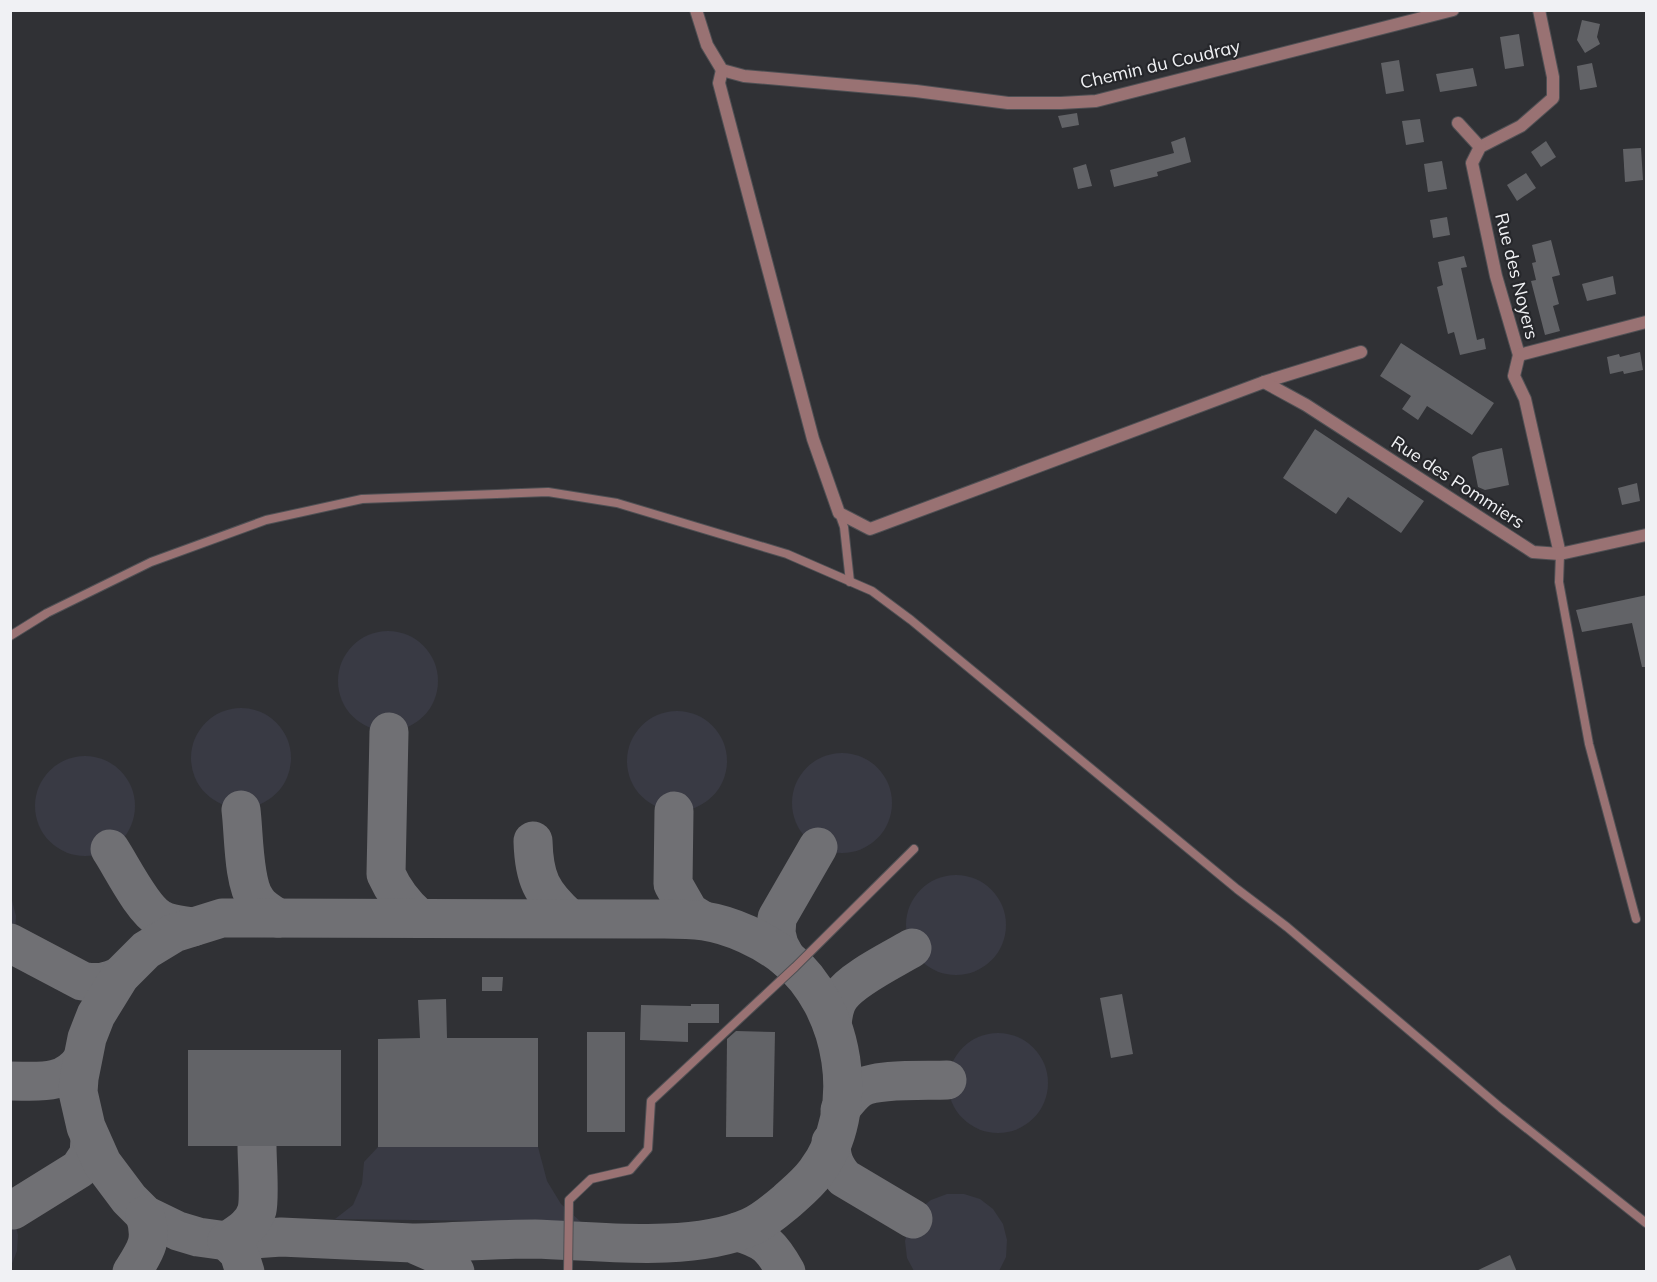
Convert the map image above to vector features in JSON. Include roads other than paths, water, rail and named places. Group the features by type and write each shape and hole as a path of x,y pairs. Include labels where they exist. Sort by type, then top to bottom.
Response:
{"street":[{"path":"696,10 707,45 722,70 719,83 813,439 839,513 870,529 1264,382 1361,352"},
{"name":"Chemin du Coudray","path":"722,70 744,76 916,91 1008,104 1061,104 1096,101 1453,10"},
{"path":"1458,123 1480,147 1521,126 1553,98 1553,77 1539,10"},
{"name":"Rue des Noyers","path":"1480,147 1472,163 1496,276 1519,355 1514,376 1527,409 1560,554"},
{"path":"1519,355 1647,322"},
{"name":"Rue des Pommiers","path":"1264,382 1306,405 1533,552 1560,554 1647,535"}],"lane":[{"path":"10,636 47,613 151,562 266,520 362,499 548,492 617,503 787,554 872,591 911,620 1237,889 1287,927 1501,1108 1647,1223"},
{"path":"839,513 844,528 850,582"},
{"path":"1560,554 1559,582 1589,744 1636,919"},
{"path":"568,1272 569,1200 591,1179 630,1170 648,1149 651,1101 795,967 914,849"}]}
